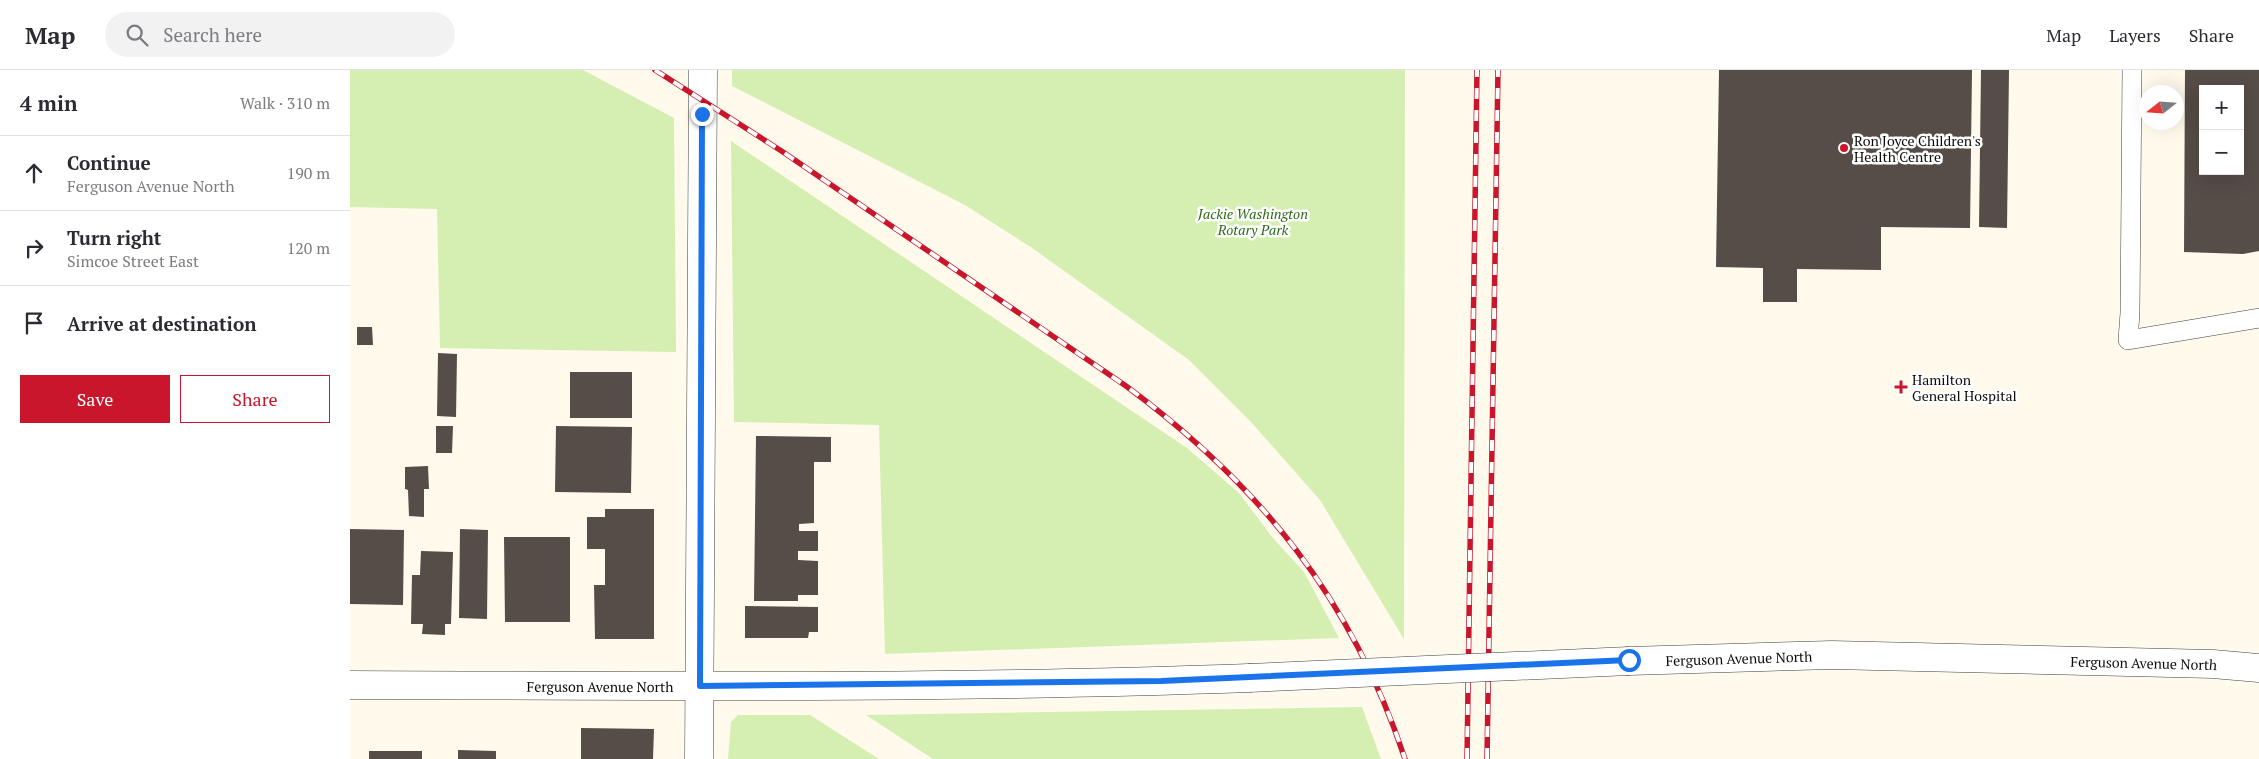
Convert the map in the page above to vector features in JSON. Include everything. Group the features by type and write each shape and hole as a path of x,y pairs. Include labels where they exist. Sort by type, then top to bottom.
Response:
{"street":[{"path":"699,759 703,70"},
{"name":"Ferguson Avenue North","path":"350,685 700,686 1161,681 1629,660 1832,655 2213,664 2259,668"}],"lane":[{"path":"2132,70 2130,313 2128,340 2259,318"}],"green space":[{"path":"350,70 583,70 674,118 676,352 440,348 437,209 350,207"},
{"name":"Jackie Washington Rotary Park","path":"732,70 1405,70 1404,639 1320,500 1251,422 1189,360 1032,248 965,205 732,86"},
{"path":"731,141 1187,448 1239,493 1272,537 1304,572 1339,638 885,654 879,425 734,422"},
{"path":"1362,707 1381,759 933,759 866,715"},
{"path":"738,715 810,715 879,759 728,759 731,722"}],"building":[{"name":"Ron Joyce Children's Health Centre","path":"1719,70 1972,70 1970,228 1881,227 1881,270 1797,269 1797,302 1763,302 1763,268 1716,267"},
{"name":"Ron Joyce Children's Health Centre","path":"1981,70 2009,70 2007,228 1979,227"},
{"path":"2185,70 2259,70 2259,251 2243,254 2184,252"},
{"path":"357,327 372,327 373,345 357,345"},
{"path":"438,353 457,354 456,417 437,416"},
{"path":"570,372 632,372 632,418 570,418"},
{"path":"436,426 453,426 452,453 436,453"},
{"path":"556,426 632,427 631,493 555,492"},
{"path":"756,436 831,437 831,462 814,462 814,523 799,524 799,531 818,531 818,551 798,551 798,560 818,561 818,595 798,595 798,601 754,601"},
{"path":"428,466 429,489 424,489 424,517 409,516 408,490 405,489 405,467"},
{"path":"605,509 654,509 654,639 595,639 594,585 605,585 605,549 587,549 587,517 605,517"},
{"path":"350,529 404,530 403,605 350,604"},
{"path":"460,529 488,530 487,619 459,618"},
{"path":"504,537 570,537 570,622 505,622"},
{"path":"421,551 453,552 451,624 445,624 445,635 422,634 423,624 411,624 412,575 420,575"},
{"path":"745,606 818,607 818,632 809,632 808,638 745,638"},
{"path":"581,728 654,729 653,759 581,759"},
{"path":"458,750 496,751 496,759 458,759"},
{"path":"369,751 422,751 422,759 369,759"}],"railway":[{"path":"655,70 783,152 1126,386 1174,424 1219,464 1259,505 1296,550 1329,597 1358,647 1383,701 1405,759"},
{"path":"1467,759 1477,70"},
{"path":"1487,759 1498,70"}],"place":[{"name":"Ron Joyce Children's Health Centre","path":"1844,148"},
{"name":"Hamilton General Hospital","path":"1901,387"}],"route":[{"path":"702,114 700,686 1161,681 1629,660"}]}
